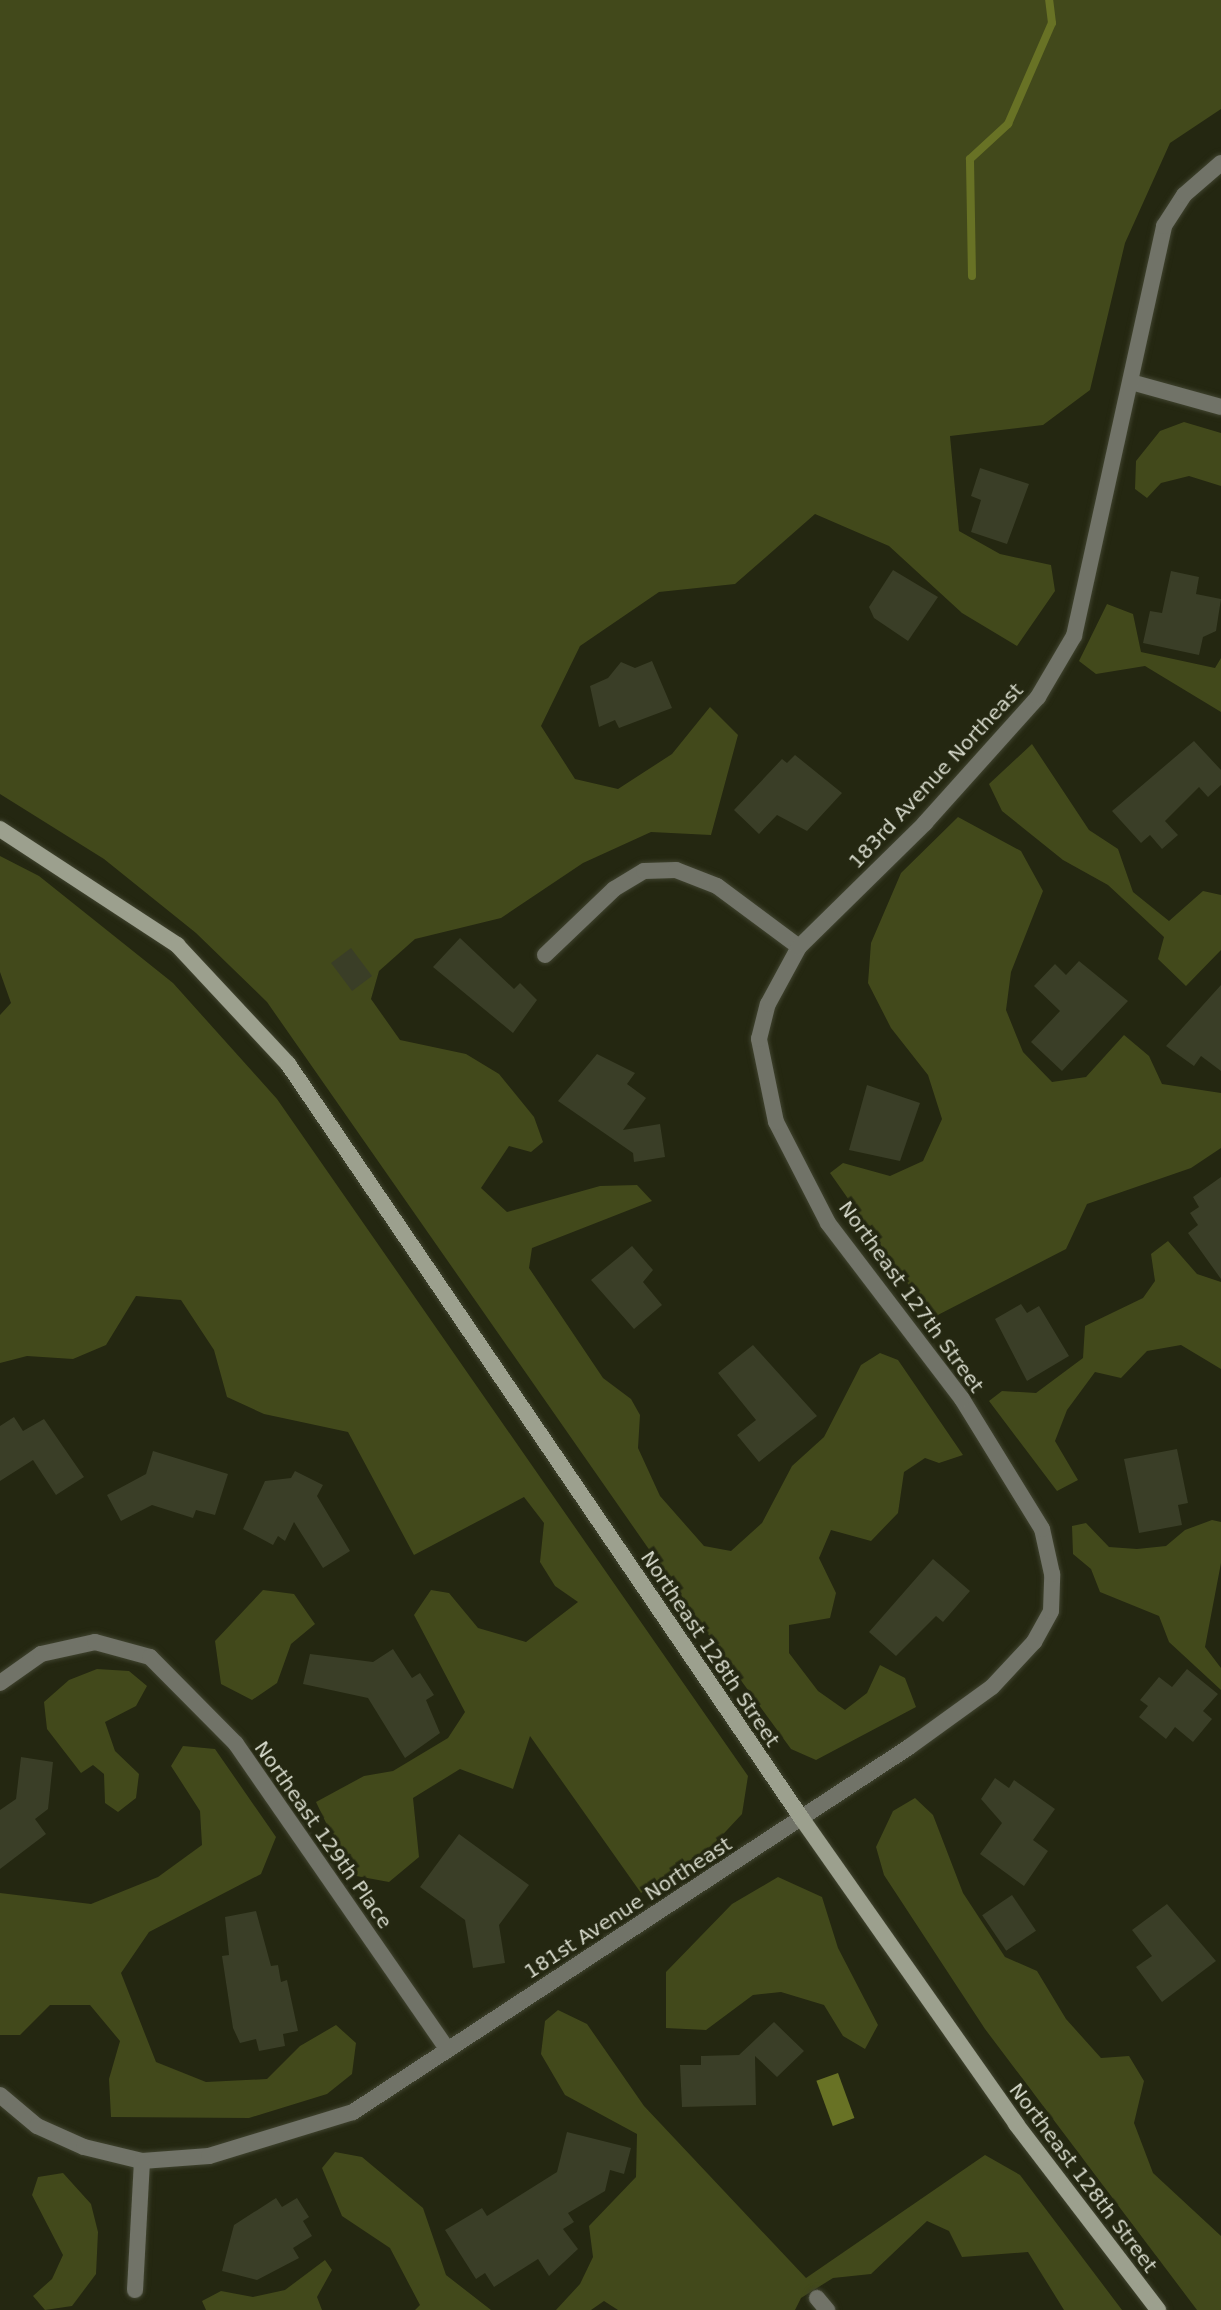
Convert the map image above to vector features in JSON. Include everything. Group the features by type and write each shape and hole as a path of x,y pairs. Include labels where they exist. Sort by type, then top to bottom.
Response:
{"street":[{"name":"183rd Avenue Northeast","path":"799,947 925,823 1038,697 1074,636 1164,226 1184,195 1221,163"},
{"path":"1131,382 1221,407"},
{"name":"Northeast 128th Street","path":"0,829 177,945 288,1064 802,1819 1016,2124 1158,2310"},
{"path":"545,955 614,889 655,870 676,870 717,886 799,947"},
{"name":"Northeast 127th Street","path":"799,947 768,1004 759,1039 776,1122 828,1223 1016,1478 1042,1529 1052,1574"},
{"name":"181st Avenue Northeast","path":"0,2095 49,2131 84,2147 142,2161 209,2156 307,2130 353,2112 802,1819 992,1687 1034,1642 1051,1611 1052,1574"},
{"name":"Northeast 129th Place","path":"0,1683 41,1654 95,1642 150,1657 236,1744 447,2049"},
{"path":"135,2290 142,2161"}],"shaded area":[{"path":"0,0 1221,0 1221,109 1170,143 1125,243 1090,390 1043,425 950,436 959,531 1000,554 1051,565 1055,591 1017,646 962,613 889,546 815,514 735,584 659,592 580,646 541,726 575,779 618,789 672,754 710,707 738,735 711,835 651,832 583,863 501,918 415,939 379,971 371,999 400,1040 466,1054 499,1074 534,1117 543,1142 531,1152 509,1146 481,1188 507,1212 600,1186 637,1185 652,1201 532,1248 529,1268 603,1378 631,1399 640,1415 638,1448 660,1496 704,1546 731,1551 762,1523 792,1466 824,1437 861,1365 880,1353 898,1360 963,1455 939,1463 925,1458 904,1472 898,1513 871,1541 831,1530 819,1558 836,1593 830,1618 789,1625 789,1653 818,1691 845,1710 867,1693 880,1665 905,1678 916,1707 816,1760 791,1749 729,1664 267,1002 196,933 104,859 0,794"},
{"path":"1184,422 1221,433 1221,486 1189,476 1161,483 1147,498 1135,489 1136,461 1160,431"},
{"path":"1107,604 1133,614 1141,652 1215,668 1221,658 1221,712 1145,666 1096,674 1079,661"},
{"path":"1032,744 1089,830 1118,849 1133,892 1169,921 1203,891 1221,895 1221,950 1186,986 1158,959 1164,937 1108,885 1063,860 1002,811 989,784"},
{"path":"958,817 1021,851 1043,891 1011,972 1006,1010 1023,1052 1052,1082 1086,1077 1124,1035 1149,1056 1162,1084 1221,1093 1221,1148 1191,1168 1087,1204 1066,1249 932,1318 830,1173 843,1163 890,1176 923,1161 942,1119 928,1075 891,1028 868,983 871,943 901,873"},
{"path":"0,856 39,876 173,983 277,1099 748,1776 742,1814 713,1845 641,1893 530,1736 513,1789 460,1769 413,1798 419,1857 389,1882 351,1875 316,1802 364,1776 393,1771 448,1738 465,1712 414,1615 431,1590 449,1593 478,1628 526,1642 578,1602 555,1586 540,1562 544,1523 524,1497 414,1555 348,1432 264,1414 227,1397 214,1350 181,1300 136,1296 106,1345 73,1359 27,1356 0,1363 0,1015 11,1003 0,972"},
{"path":"1168,1241 1197,1274 1221,1282 1221,1369 1181,1345 1147,1351 1121,1378 1095,1372 1067,1410 1055,1441 1078,1480 1057,1491 989,1401 1002,1391 1036,1393 1083,1358 1085,1326 1143,1298 1155,1281 1151,1254"},
{"path":"1212,1520 1221,1522 1221,1563 1205,1647 1221,1668 1221,1690 1169,1642 1159,1616 1100,1592 1091,1569 1073,1554 1072,1526 1086,1523 1109,1547 1137,1549 1166,1546 1185,1530"},
{"path":"263,1590 294,1594 315,1624 291,1644 277,1683 252,1700 221,1684 215,1641"},
{"path":"97,1669 129,1671 147,1686 136,1706 105,1722 115,1751 139,1774 136,1798 118,1812 105,1803 104,1774 93,1765 81,1773 47,1729 44,1702 69,1680"},
{"path":"183,1746 215,1749 276,1837 261,1874 149,1932 121,1973 156,2062 206,2082 267,2079 300,2046 336,2025 356,2043 352,2074 327,2094 249,2118 111,2117 109,2079 120,2041 90,2005 50,2005 20,2035 0,2035 0,1893 91,1904 158,1877 202,1845 200,1811 171,1766"},
{"path":"915,1798 933,1815 963,1893 1005,1957 1037,1971 1066,2019 1101,2058 1129,2056 1144,2081 1134,2123 1153,2173 1221,2236 1221,2310 1197,2310 985,2029 884,1875 876,1847 893,1811"},
{"path":"778,1877 822,1897 838,1948 878,2025 865,2049 843,2036 824,2005 781,1992 753,1995 706,2030 666,2028 666,1972 732,1904"},
{"path":"558,2010 587,2024 644,2106 806,2278 985,2155 1020,2175 1122,2310 1064,2310 1028,2252 962,2257 949,2231 927,2221 871,2274 833,2278 801,2298 795,2310 618,2310 604,2301 591,2310 556,2310 580,2284 593,2257 589,2226 636,2177 637,2134 565,2095 541,2054 545,2021"},
{"path":"838,2073 854,2118 833,2126 816,2081"},
{"path":"335,2152 362,2157 423,2208 446,2275 491,2310 415,2310 420,2305 390,2248 342,2216 322,2168"},
{"path":"63,2173 91,2204 98,2232 96,2274 72,2306 45,2310 33,2296 52,2279 63,2255 32,2195 38,2177"},
{"path":"325,2260 332,2270 317,2297 322,2310 206,2310 202,2301 221,2291 253,2297 285,2290"}],"building":[{"path":"980,468 1029,484 1007,544 971,532 981,500 971,496"},
{"path":"893,570 938,597 908,641 874,618 869,607"},
{"path":"1171,571 1199,577 1196,594 1221,599 1216,631 1203,637 1199,655 1143,643 1150,611 1162,613"},
{"path":"652,661 672,708 619,728 615,720 599,727 590,686 608,678 621,662 635,668"},
{"path":"1194,741 1221,770 1221,785 1208,797 1199,787 1165,821 1178,835 1162,849 1150,835 1141,843 1112,811"},
{"path":"795,755 842,793 807,831 777,815 759,834 734,810 782,759 787,763"},
{"path":"460,938 514,989 520,983 537,1000 513,1033 433,967"},
{"path":"351,948 372,976 352,991 331,963"},
{"path":"1079,961 1128,1001 1062,1071 1031,1042 1060,1011 1034,986 1055,964 1066,975"},
{"path":"1221,985 1221,1071 1201,1056 1194,1066 1166,1046"},
{"path":"597,1054 635,1073 627,1084 646,1098 623,1130 660,1124 665,1157 634,1162 633,1153 558,1101"},
{"path":"867,1085 920,1103 900,1161 849,1150"},
{"path":"1221,1177 1221,1279 1188,1233 1198,1225 1190,1213 1199,1207 1193,1197"},
{"path":"632,1246 653,1270 643,1282 662,1305 634,1329 591,1280"},
{"path":"1021,1304 1027,1313 1039,1306 1069,1356 1027,1381 995,1319"},
{"path":"753,1345 817,1416 759,1462 737,1435 756,1420 718,1373"},
{"path":"14,1417 23,1431 44,1419 84,1477 56,1495 33,1460 0,1481 0,1426"},
{"path":"1177,1449 1188,1503 1178,1505 1182,1525 1139,1533 1124,1459"},
{"path":"153,1451 228,1474 215,1515 196,1510 193,1518 152,1505 121,1521 107,1495 146,1474"},
{"path":"295,1471 323,1485 317,1496 350,1551 323,1568 294,1522 285,1541 278,1536 273,1545 243,1529 265,1481 291,1478"},
{"path":"933,1559 970,1591 943,1622 936,1616 896,1656 869,1632"},
{"path":"393,1649 412,1678 420,1673 434,1695 426,1700 440,1733 405,1758 368,1698 303,1684 310,1654 373,1662"},
{"path":"1187,1669 1218,1694 1203,1711 1212,1719 1193,1742 1175,1727 1166,1739 1139,1717 1148,1706 1140,1700 1159,1677 1172,1687"},
{"path":"21,1757 53,1762 48,1809 35,1819 46,1834 0,1869 0,1810 16,1799"},
{"path":"995,1778 1009,1788 1014,1780 1055,1809 1033,1840 1048,1851 1024,1886 980,1854 1002,1823 981,1799"},
{"path":"459,1834 529,1885 499,1925 505,1963 473,1968 465,1920 420,1887"},
{"path":"1012,1895 1036,1931 1006,1951 982,1915"},
{"path":"1167,1904 1216,1961 1162,2002 1136,1967 1152,1956 1132,1930"},
{"path":"256,1911 271,1966 278,1965 281,1982 287,1980 298,2031 283,2034 285,2046 259,2051 256,2039 240,2043 233,2028 222,1956 229,1955 225,1917"},
{"path":"774,2022 804,2051 777,2077 755,2056 756,2105 682,2107 680,2065 701,2065 701,2056 739,2055"},
{"path":"567,2132 631,2148 624,2174 610,2170 605,2191 568,2213 574,2222 563,2229 578,2249 549,2276 538,2259 494,2287 485,2273 476,2279 445,2230 482,2208 487,2216 557,2172"},
{"path":"276,2198 282,2207 297,2198 309,2217 303,2221 312,2236 293,2248 299,2258 257,2280 222,2271 234,2225"}],"waterway":[{"path":"972,276 970,159 1008,124 1052,23 1049,0"}]}
